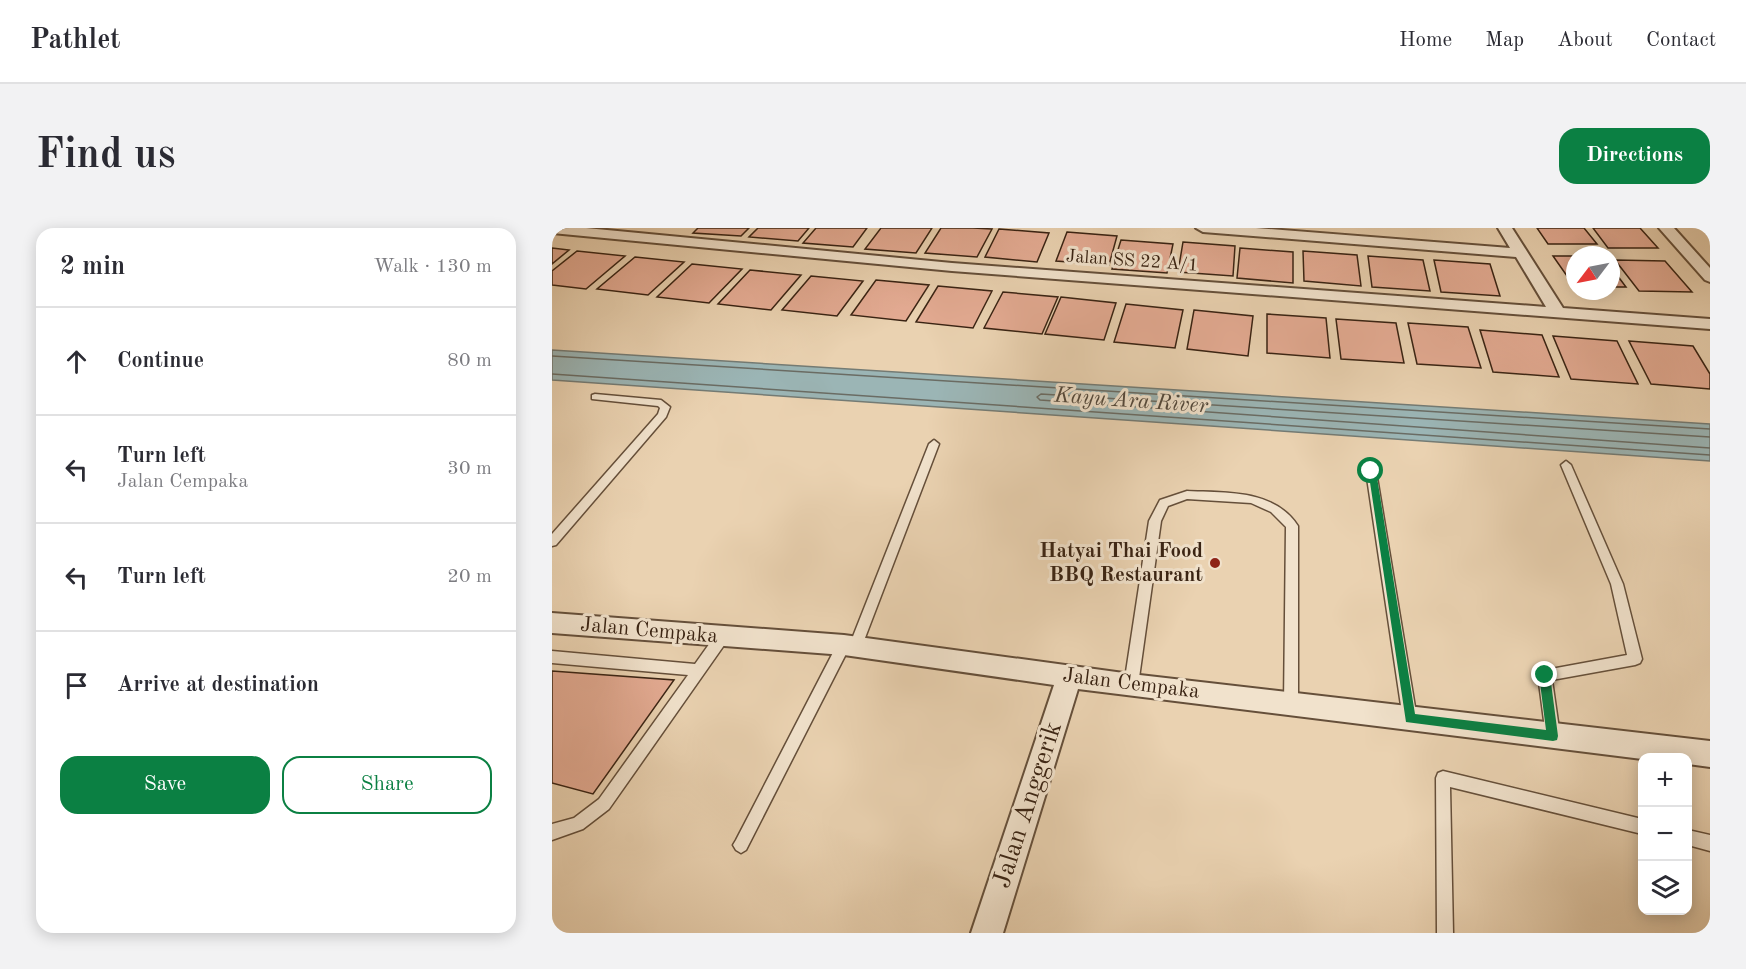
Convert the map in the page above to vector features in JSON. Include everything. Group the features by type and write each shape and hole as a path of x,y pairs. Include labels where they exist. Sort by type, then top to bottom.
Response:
{"street":[{"path":"1203,228 1521,253"},
{"path":"1505,228 1557,312"},
{"path":"1666,228 1710,277"},
{"name":"Jalan SS 22 A/1","path":"552,229 952,267 1710,324"},
{"name":"Jalan Cempaka","path":"552,623 849,646 1131,685 1710,754"},
{"name":"Jalan Anggerik","path":"987,933 1069,676"}],"lane":[{"path":"552,542 663,415 665,407 661,403 595,397"},
{"path":"741,845 849,646 934,444"},
{"path":"1553,736 1545,675 1635,659 1617,584 1566,465"},
{"path":"1371,471 1410,719"},
{"path":"1131,685 1155,520 1164,503 1187,495 1252,499 1275,509 1292,526 1291,704"},
{"path":"552,832 578,824 604,804 722,637"},
{"path":"552,657 698,670"},
{"path":"1445,933 1443,778 1638,826"},
{"path":"1692,839 1710,843"}],"water":[{"name":"Kayu Ara River","path":"552,350 1710,424 1710,461 552,380"}],"building":[{"path":"698,228 749,228 741,236 693,233"},
{"path":"758,228 809,228 798,241 749,237"},
{"path":"816,228 867,228 853,247 803,243"},
{"path":"881,228 932,228 916,253 865,249"},
{"path":"941,228 992,229 977,257 925,253"},
{"path":"1537,228 1584,228 1597,244 1548,244"},
{"path":"1593,228 1640,228 1658,248 1620,248 1620,246 1606,246"},
{"path":"999,229 1049,233 1037,262 985,257"},
{"path":"1067,232 1117,236 1109,265 1056,261"},
{"path":"1121,240 1173,244 1167,273 1112,269"},
{"path":"1183,242 1235,246 1233,276 1178,272"},
{"path":"552,248 569,250 552,264"},
{"path":"1240,248 1293,252 1293,283 1237,278"},
{"path":"577,251 625,256 586,289 552,285 552,271"},
{"path":"1303,251 1357,255 1361,286 1304,281"},
{"path":"1368,256 1423,260 1430,291 1372,287"},
{"path":"1553,256 1566,256 1566,275"},
{"path":"635,257 684,262 648,295 597,289"},
{"path":"1434,260 1490,264 1500,296 1441,292"},
{"path":"1620,260 1665,261 1692,292 1639,291 1620,266"},
{"path":"692,264 742,269 709,303 657,297"},
{"path":"750,270 801,275 771,310 718,304"},
{"path":"811,276 863,281 837,316 782,310"},
{"path":"1620,279 1626,287 1620,287"},
{"path":"876,280 929,285 906,321 851,315"},
{"path":"938,286 992,291 973,328 916,322"},
{"path":"1003,292 1058,297 1042,334 984,328"},
{"path":"1061,297 1116,303 1104,340 1045,334"},
{"path":"1126,304 1183,310 1175,348 1114,342"},
{"path":"1194,310 1253,316 1248,356 1187,349"},
{"path":"1267,314 1326,318 1330,358 1267,353"},
{"path":"1336,319 1396,323 1404,363 1341,359"},
{"path":"1408,323 1468,327 1481,368 1417,364"},
{"path":"1480,330 1542,335 1559,377 1493,372"},
{"path":"1553,336 1617,341 1638,384 1571,379"},
{"path":"1629,341 1693,346 1710,374 1710,389 1651,384"},
{"path":"552,671 674,680 593,794 552,783"}],"place":[{"name":"Hatyai Thai Food BBQ Restaurant","path":"1215,563"}],"route":[{"path":"1371,471 1410,719 1553,736 1545,675"}]}
